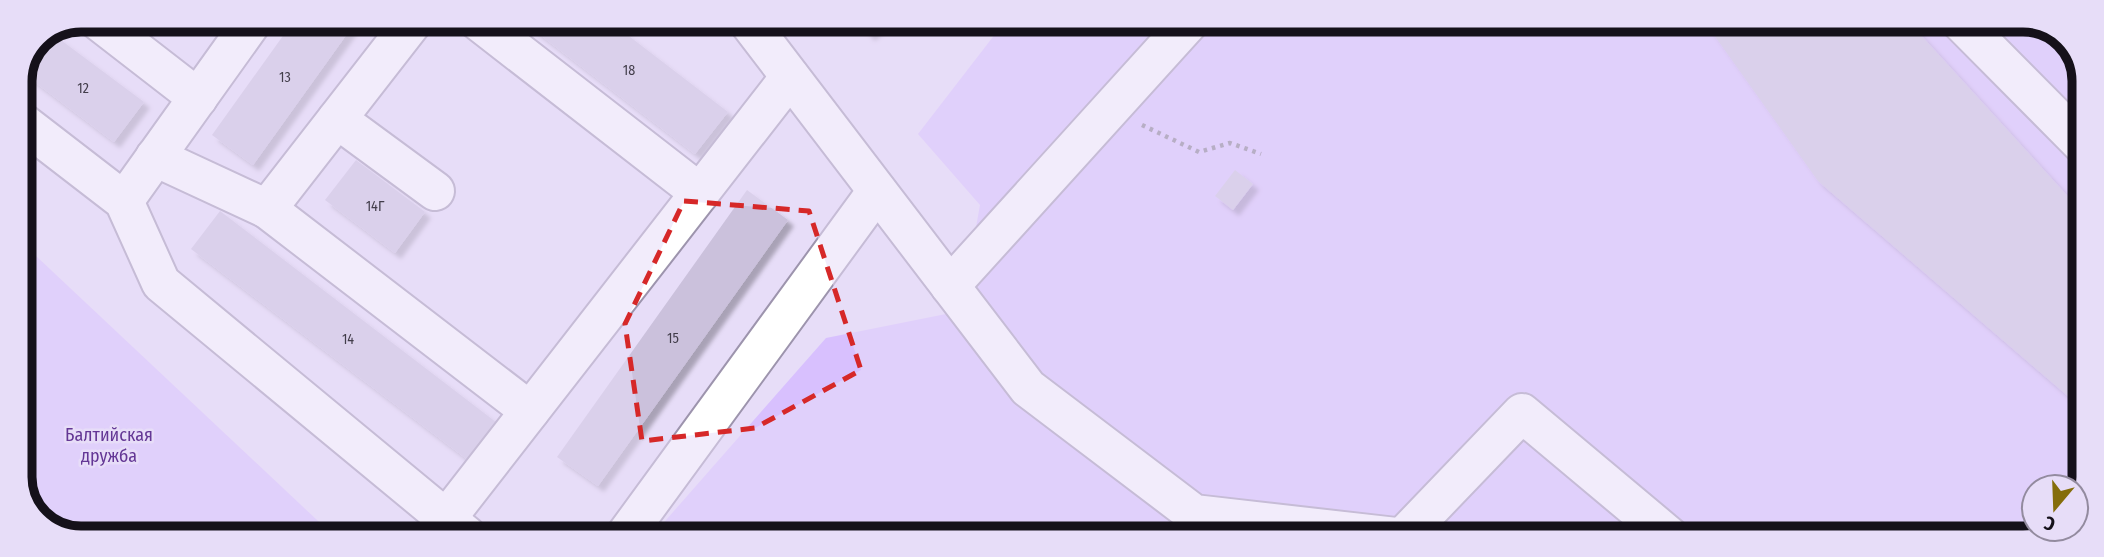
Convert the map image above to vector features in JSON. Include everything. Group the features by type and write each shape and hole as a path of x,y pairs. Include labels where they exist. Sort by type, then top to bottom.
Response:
{"street":[{"path":"113,32 198,98"},
{"path":"124,201 245,32"},
{"path":"267,209 406,32"},
{"path":"492,32 700,193"},
{"path":"756,32 1028,388 1194,514 1291,525"},
{"path":"950,286 1180,32"},
{"path":"1971,32 2072,134"},
{"path":"459,525 530,411 790,77"},
{"path":"337,119 435,191"},
{"path":"32,130 124,201 161,283 453,525"},
{"path":"155,157 267,209 530,411"},
{"path":"633,525 877,191"},
{"path":"1415,525 1522,413 1656,525"}],"path":[{"path":"1109,110 1199,152 1230,143 1261,154"}],"highlighted area":[{"path":"684,201 809,211 861,370 755,428 642,441 625,324"}],"green space":[{"path":"997,32 2033,32 2048,38 2060,48 2072,71 2072,473 2020,473 2020,525 662,525 826,338 961,311 980,205 918,134"},
{"name":"Балтийская дружба","path":"32,252 322,525 71,525 48,513 35,495 32,479"}],"building":[{"path":"286,32 348,32 253,165 212,135"},
{"path":"536,32 624,32 728,112 695,154"},
{"path":"1712,32 1918,32 2072,201 2072,400 1818,181"},
{"path":"57,38 144,102 114,142 32,80 35,62 53,40"},
{"path":"356,160 425,212 395,253 325,200"},
{"path":"1235,170 1253,184 1233,210 1215,196"},
{"path":"747,190 788,220 598,486 557,457"},
{"path":"220,211 505,429 476,466 191,249"}]}
